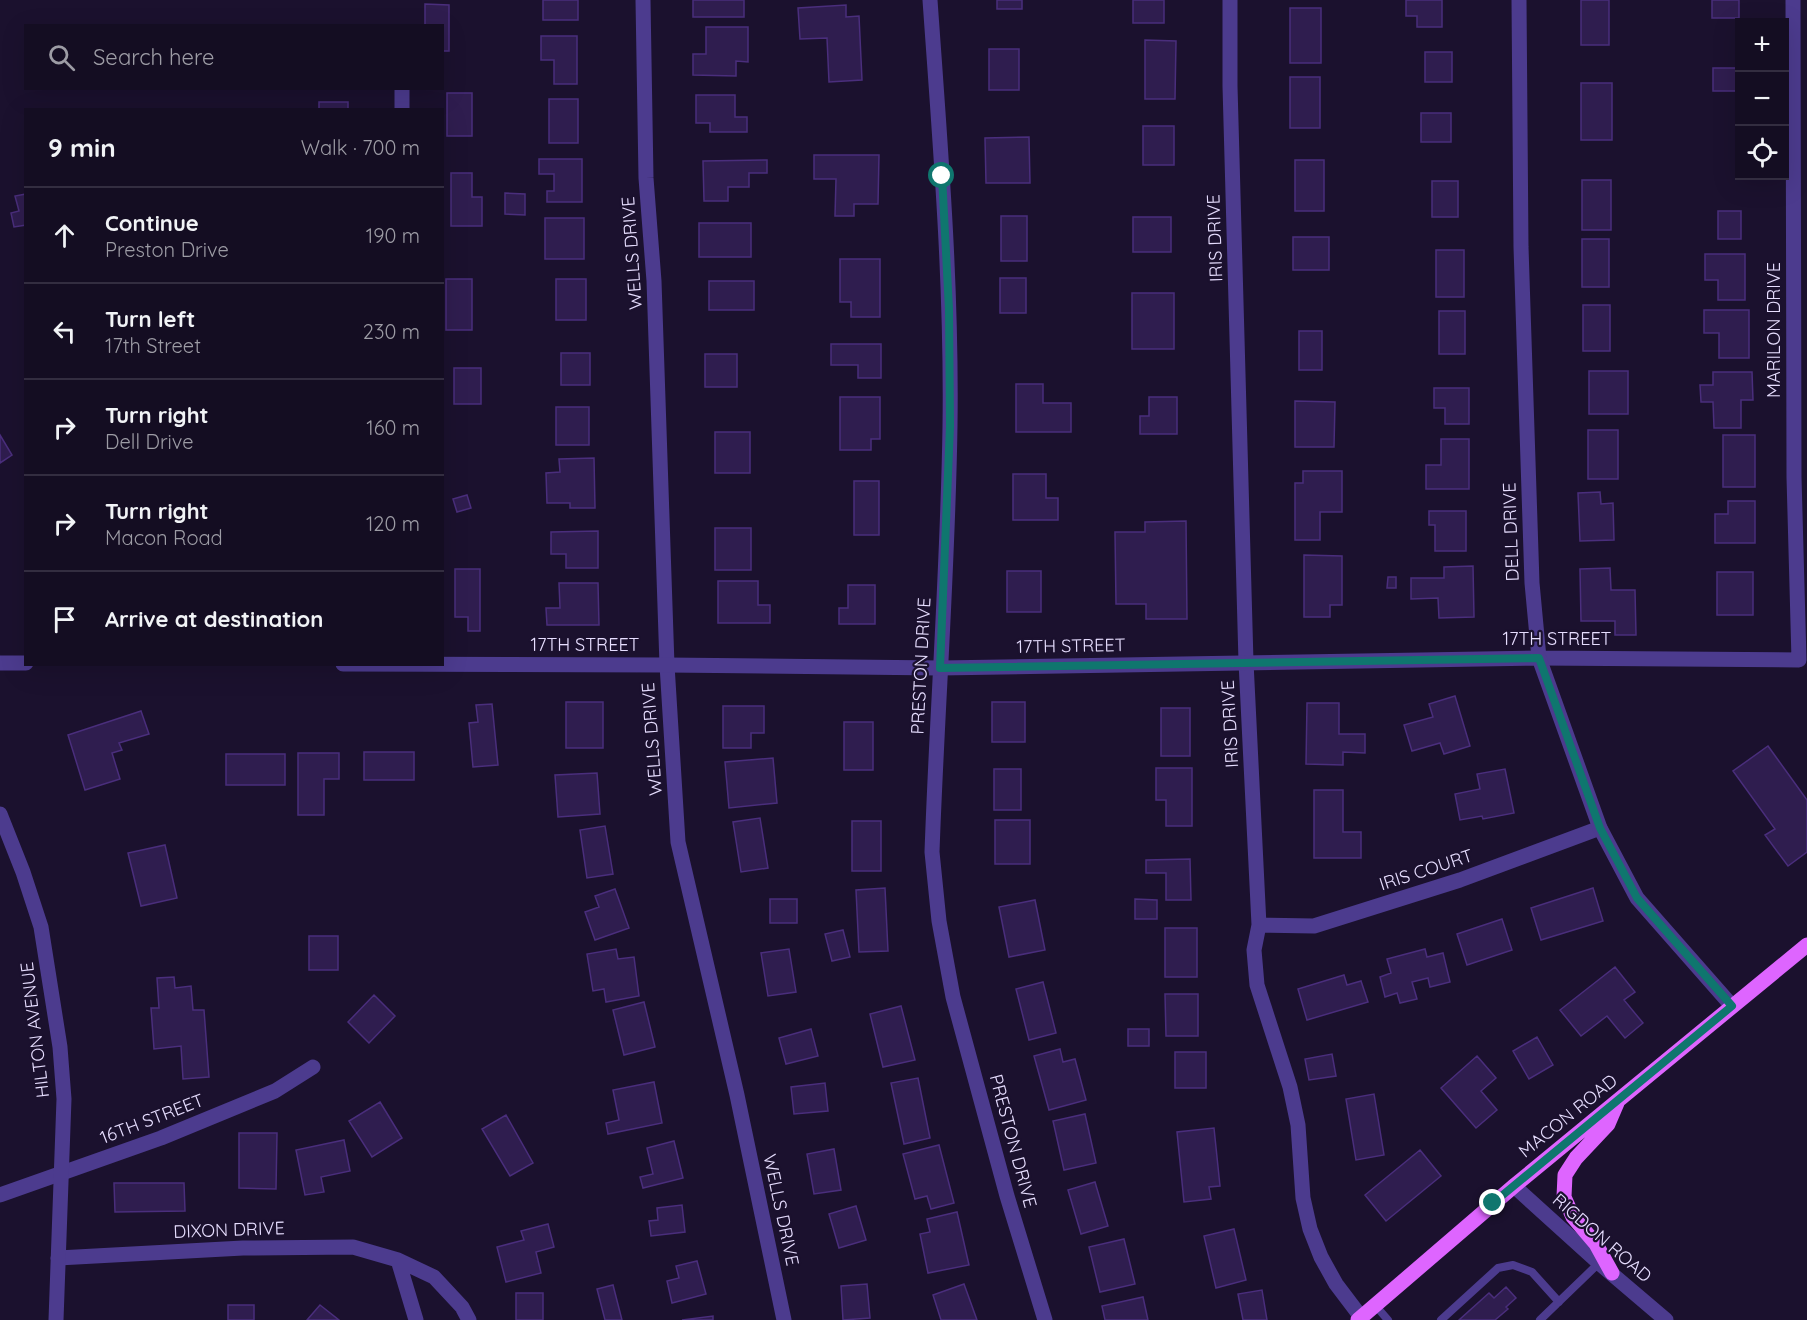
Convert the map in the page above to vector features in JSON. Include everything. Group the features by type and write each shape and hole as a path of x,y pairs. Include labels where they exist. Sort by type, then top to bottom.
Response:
{"main road":[{"name":"MACON ROAD","path":"1359,1318 1514,1186 1807,945"},
{"path":"1612,1273 1596,1244 1573,1217 1564,1197 1564,1175 1576,1158 1608,1124 1618,1100"}],"street":[{"name":"WELLS DRIVE","path":"643,0 646,178 654,281 667,665 678,842 737,1095 784,1320"},
{"name":"PRESTON DRIVE","path":"930,0 949,309 950,426 932,852 939,921 953,997 1007,1196 1046,1320"},
{"name":"IRIS DRIVE","path":"1230,0 1246,662 1259,925 1254,950 1257,985 1290,1087 1298,1125 1303,1198 1310,1229 1335,1284 1359,1318"},
{"name":"DELL DRIVE","path":"1519,0 1521,259 1532,583 1539,658 1600,828 1637,898 1732,1006"},
{"name":"MARILON DRIVE","path":"1793,0 1794,477 1799,660"},
{"path":"402,90 402,108"},
{"name":"17TH STREET","path":"444,665 940,668 1539,658 1799,660"},
{"path":"0,663 24,663"},
{"name":"HILTON AVENUE","path":"0,814 23,872 41,927 60,1047 64,1099 57,1320"},
{"name":"IRIS COURT","path":"1259,925 1314,926 1460,880 1600,828"},
{"name":"16TH STREET","path":"0,1195 161,1138 275,1091 313,1067"},
{"name":"RIGDON ROAD","path":"1514,1186 1666,1320"},
{"name":"DIXON DRIVE","path":"58,1258 243,1248 353,1247 398,1260 434,1277 462,1307 469,1320"},
{"path":"398,1260 416,1320"}],"lane":[{"path":"1540,1320 1599,1263"},
{"path":"1441,1320 1498,1268 1513,1265 1532,1272 1559,1302"},
{"path":"1375,1305 1388,1320"}],"building":[{"path":"543,0 578,0 578,20 543,20"},
{"path":"693,0 744,0 744,17 693,17"},
{"path":"997,0 1022,0 1022,9 997,9"},
{"path":"1133,0 1164,0 1164,23 1133,23"},
{"path":"1406,0 1442,0 1442,27 1417,27 1417,16 1406,16"},
{"path":"1581,0 1609,0 1609,45 1581,45"},
{"path":"1712,0 1739,0 1739,18 1712,18"},
{"path":"425,4 449,5 449,51 444,51 444,24 425,24"},
{"path":"846,5 846,17 859,16 862,80 829,82 827,38 800,39 798,8"},
{"path":"1290,8 1321,8 1321,63 1290,63"},
{"path":"706,27 748,27 748,62 736,61 736,76 693,75 693,54 706,54"},
{"path":"541,36 577,36 577,84 554,84 554,60 541,60"},
{"path":"1145,40 1176,41 1175,99 1145,99"},
{"path":"989,49 1019,49 1019,90 989,90"},
{"path":"1425,52 1452,52 1452,82 1425,82"},
{"path":"1713,68 1735,68 1735,91 1713,91"},
{"path":"1290,77 1320,77 1320,128 1290,128"},
{"path":"1581,83 1612,83 1612,140 1581,140"},
{"path":"447,93 472,93 472,136 447,136"},
{"path":"696,95 735,95 735,117 747,117 747,132 710,132 710,123 696,123"},
{"path":"549,99 578,99 578,143 549,143"},
{"path":"319,102 348,102 348,108 319,108"},
{"path":"1421,113 1451,113 1451,142 1421,142"},
{"path":"1143,126 1174,126 1174,165 1143,165"},
{"path":"1029,137 1030,183 986,183 985,138"},
{"path":"814,155 879,155 878,204 854,204 854,216 835,216 836,179 814,179"},
{"path":"539,159 582,159 582,202 547,202 547,191 554,191 554,174 539,174"},
{"path":"767,160 767,173 749,173 749,187 728,187 728,201 704,201 703,161"},
{"path":"1295,160 1324,160 1324,211 1295,211"},
{"path":"451,173 472,173 472,197 482,197 482,226 451,226"},
{"path":"1582,180 1611,180 1611,230 1582,230"},
{"path":"1432,181 1458,181 1458,217 1432,217"},
{"path":"505,193 525,194 525,215 505,214"},
{"path":"24,194 24,225 14,227 11,213 19,211 15,196"},
{"path":"1718,211 1741,211 1741,239 1718,239"},
{"path":"1001,216 1027,216 1027,261 1001,261"},
{"path":"1133,217 1171,217 1171,252 1133,252"},
{"path":"545,218 584,218 584,259 545,259"},
{"path":"699,223 751,223 751,257 699,257"},
{"path":"1293,237 1329,237 1329,270 1293,270"},
{"path":"1582,239 1609,239 1609,287 1582,287"},
{"path":"1436,250 1464,250 1464,297 1436,297"},
{"path":"1705,254 1745,254 1745,300 1718,300 1718,280 1705,280"},
{"path":"840,259 880,259 880,317 851,317 851,302 840,302"},
{"path":"1000,278 1026,278 1026,313 1000,313"},
{"path":"446,279 472,279 472,330 446,330"},
{"path":"556,279 586,279 586,320 556,320"},
{"path":"709,281 754,281 754,310 709,310"},
{"path":"1132,293 1174,293 1174,349 1132,349"},
{"path":"1583,305 1610,305 1610,351 1583,351"},
{"path":"1704,310 1749,310 1749,358 1719,358 1719,333 1704,333"},
{"path":"1439,311 1465,311 1465,354 1439,354"},
{"path":"1299,331 1322,331 1322,370 1299,370"},
{"path":"831,344 881,344 881,378 858,378 858,365 831,365"},
{"path":"561,353 590,353 590,385 561,385"},
{"path":"705,354 737,354 737,387 705,387"},
{"path":"454,368 481,368 481,404 454,404"},
{"path":"1589,371 1628,371 1628,414 1589,414"},
{"path":"1713,372 1752,372 1753,400 1741,400 1741,428 1714,428 1713,402 1701,402 1700,385 1713,385"},
{"path":"1016,384 1043,384 1043,403 1071,403 1071,432 1016,432"},
{"path":"1434,388 1469,388 1469,424 1445,424 1445,408 1434,408"},
{"path":"840,397 880,397 880,439 871,439 871,450 840,450"},
{"path":"1149,397 1177,397 1177,434 1140,434 1140,416 1149,416"},
{"path":"1295,401 1335,402 1334,447 1295,447"},
{"path":"556,407 589,407 589,445 556,445"},
{"path":"1588,430 1618,430 1618,479 1588,479"},
{"path":"715,432 750,432 750,473 715,473"},
{"path":"0,435 12,455 0,463"},
{"path":"1723,435 1755,435 1755,487 1723,487"},
{"path":"1441,439 1469,439 1469,489 1426,489 1426,465 1441,465"},
{"path":"594,458 595,508 570,508 570,503 547,503 546,473 560,472 559,459"},
{"path":"1303,471 1342,471 1342,512 1320,512 1320,540 1295,540 1295,483 1303,483"},
{"path":"1013,474 1046,474 1046,498 1058,498 1058,520 1013,520"},
{"path":"854,481 879,481 879,535 854,535"},
{"path":"1600,492 1601,504 1613,503 1614,540 1580,541 1578,493"},
{"path":"467,495 471,508 457,512 453,499"},
{"path":"1728,501 1755,501 1755,543 1715,543 1715,514 1728,514"},
{"path":"1429,511 1466,511 1466,551 1435,551 1435,525 1429,525"},
{"path":"1186,521 1187,619 1146,619 1146,604 1116,604 1115,532 1145,532 1145,522"},
{"path":"715,528 751,528 751,570 715,570"},
{"path":"598,531 598,568 566,568 566,554 551,554 551,532"},
{"path":"1304,555 1342,556 1342,605 1330,605 1330,617 1304,617"},
{"path":"1473,566 1474,617 1439,618 1438,598 1411,599 1411,578 1444,578 1444,567"},
{"path":"1610,568 1611,590 1635,590 1636,635 1615,635 1615,621 1581,621 1580,569"},
{"path":"455,569 480,569 480,631 468,631 468,617 455,617"},
{"path":"1007,571 1041,571 1041,612 1007,612"},
{"path":"1717,572 1753,572 1753,615 1717,615"},
{"path":"1388,577 1396,577 1396,588 1387,588"},
{"path":"718,581 758,581 758,605 770,605 770,623 718,623"},
{"path":"559,583 598,583 599,625 547,625 546,608 560,608"},
{"path":"848,585 875,585 875,624 839,624 839,608 848,608"},
{"path":"1455,696 1470,746 1444,754 1440,743 1412,751 1404,725 1433,717 1429,704"},
{"path":"566,702 603,702 603,748 566,748"},
{"path":"992,702 1025,702 1025,742 992,742"},
{"path":"1307,703 1339,703 1339,734 1365,734 1365,753 1343,752 1343,765 1306,764"},
{"path":"492,704 498,765 473,767 469,723 478,722 476,705"},
{"path":"723,706 764,706 764,733 751,733 751,748 723,748"},
{"path":"1161,708 1190,708 1190,756 1161,756"},
{"path":"141,711 149,734 119,743 122,750 112,753 120,779 85,790 68,735"},
{"path":"844,722 873,722 873,770 844,770"},
{"path":"1768,746 1807,800 1807,852 1788,866 1765,835 1775,829 1733,771"},
{"path":"364,752 414,752 414,780 364,780"},
{"path":"298,753 339,753 339,779 324,779 324,815 298,815"},
{"path":"226,754 285,754 285,785 226,785"},
{"path":"773,758 777,803 729,808 725,762"},
{"path":"1156,768 1192,768 1192,826 1166,826 1166,800 1156,800"},
{"path":"994,769 1021,769 1021,810 994,810"},
{"path":"1505,769 1514,813 1483,819 1482,816 1460,820 1455,794 1480,789 1477,774"},
{"path":"597,773 600,814 558,817 555,775"},
{"path":"1314,790 1343,790 1343,832 1361,832 1361,858 1314,858"},
{"path":"760,818 768,868 741,872 733,822"},
{"path":"995,820 1030,820 1030,864 995,864"},
{"path":"852,821 881,821 881,871 852,871"},
{"path":"605,826 613,874 587,878 580,830"},
{"path":"165,845 177,898 141,906 128,853"},
{"path":"1190,859 1191,900 1166,900 1166,873 1146,873 1146,860"},
{"path":"885,888 888,951 859,952 856,890"},
{"path":"1593,888 1603,921 1541,940 1531,908"},
{"path":"615,889 629,928 595,940 585,912 599,907 595,896"},
{"path":"770,899 797,899 797,923 770,923"},
{"path":"1135,899 1157,900 1157,919 1135,919"},
{"path":"1035,900 1045,950 1009,957 999,907"},
{"path":"1502,919 1512,950 1467,965 1457,934"},
{"path":"1165,928 1197,928 1197,977 1165,977"},
{"path":"843,930 850,957 832,961 825,934"},
{"path":"309,936 338,936 338,970 309,970"},
{"path":"616,949 618,959 634,957 639,996 606,1002 604,989 593,991 587,954"},
{"path":"789,949 796,992 768,996 761,953"},
{"path":"1425,949 1427,957 1443,953 1450,982 1430,987 1428,978 1412,982 1417,999 1400,1003 1397,993 1385,997 1380,977 1391,973 1387,959"},
{"path":"1615,967 1635,992 1624,1000 1643,1023 1625,1038 1607,1016 1581,1036 1560,1010"},
{"path":"1344,975 1347,985 1361,981 1368,1002 1307,1020 1298,989"},
{"path":"174,977 175,988 191,986 193,1010 204,1010 209,1077 183,1079 181,1046 154,1049 151,1008 159,1008 157,978"},
{"path":"1043,982 1056,1033 1029,1040 1016,989"},
{"path":"1165,994 1198,994 1198,1036 1166,1036"},
{"path":"374,995 395,1016 369,1043 348,1022"},
{"path":"644,1002 655,1047 624,1055 613,1010"},
{"path":"901,1006 915,1060 883,1067 870,1014"},
{"path":"811,1029 818,1056 786,1064 779,1038"},
{"path":"1128,1029 1149,1029 1149,1046 1128,1046"},
{"path":"1537,1037 1553,1065 1529,1079 1513,1051"},
{"path":"1060,1049 1063,1062 1075,1059 1086,1100 1049,1110 1034,1056"},
{"path":"1175,1052 1206,1052 1206,1088 1175,1088"},
{"path":"1332,1054 1336,1076 1309,1080 1305,1059"},
{"path":"1477,1056 1496,1078 1481,1091 1497,1110 1476,1128 1441,1088"},
{"path":"918,1078 930,1138 904,1144 891,1083"},
{"path":"654,1082 662,1123 608,1134 606,1123 619,1120 613,1090"},
{"path":"825,1083 828,1111 794,1114 791,1087"},
{"path":"1374,1094 1384,1155 1356,1160 1346,1099"},
{"path":"380,1102 402,1138 372,1157 349,1121"},
{"path":"1085,1114 1096,1163 1064,1170 1053,1121"},
{"path":"506,1115 533,1163 510,1176 482,1129"},
{"path":"1214,1128 1220,1186 1209,1187 1211,1199 1184,1202 1177,1132"},
{"path":"239,1133 277,1133 276,1189 239,1188"},
{"path":"344,1140 350,1171 321,1177 324,1192 305,1195 296,1150"},
{"path":"674,1141 683,1178 643,1188 640,1177 653,1174 647,1148"},
{"path":"939,1145 954,1203 931,1209 927,1196 915,1199 903,1154"},
{"path":"834,1149 841,1190 814,1194 807,1154"},
{"path":"1420,1150 1441,1176 1386,1221 1365,1195"},
{"path":"1095,1182 1108,1226 1081,1234 1068,1190"},
{"path":"114,1183 184,1183 185,1211 115,1212"},
{"path":"682,1205 685,1232 651,1236 649,1221 658,1220 657,1208"},
{"path":"856,1206 866,1240 839,1248 829,1214"},
{"path":"957,1212 969,1265 928,1273 920,1234 930,1232 927,1219"},
{"path":"548,1224 554,1247 536,1252 541,1273 506,1282 497,1247 524,1240 521,1231"},
{"path":"1234,1229 1246,1280 1216,1288 1204,1236"},
{"path":"1124,1239 1135,1284 1100,1292 1089,1247"},
{"path":"697,1261 706,1294 672,1303 667,1281 679,1278 676,1266"},
{"path":"867,1284 870,1318 843,1320 841,1286"},
{"path":"964,1284 977,1320 941,1320 933,1295"},
{"path":"613,1285 622,1320 605,1320 597,1289"},
{"path":"1506,1287 1516,1298 1506,1307 1508,1309 1495,1320 1459,1320 1489,1293 1494,1298"},
{"path":"1262,1290 1267,1320 1243,1320 1238,1294"},
{"path":"516,1293 543,1293 543,1320 516,1320"},
{"path":"1143,1297 1148,1320 1105,1320 1102,1306"},
{"path":"228,1305 254,1305 254,1320 228,1320"},
{"path":"320,1305 339,1320 307,1320"},
{"path":"713,1316 713,1320 682,1320"}],"route":[{"path":"942,176 949,309 950,426 940,668 1539,658 1600,828 1637,898 1732,1006 1493,1203"}]}
